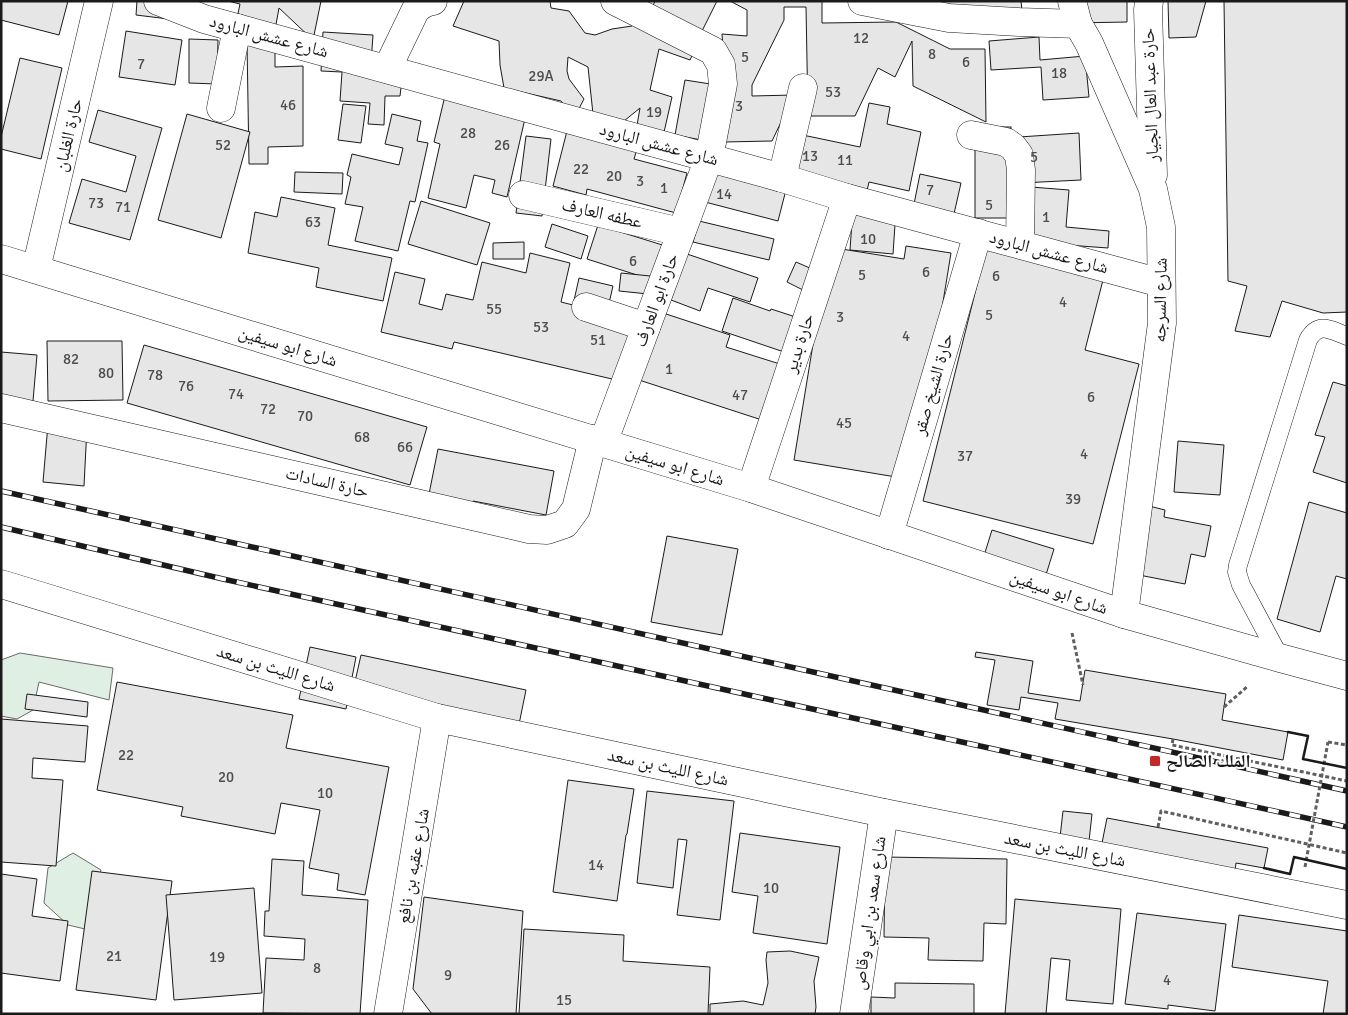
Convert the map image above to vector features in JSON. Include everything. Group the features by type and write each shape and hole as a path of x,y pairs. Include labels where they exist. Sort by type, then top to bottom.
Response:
{"street":[{"name":"حارة الغلبان","path":"36,269 99,1"},
{"name":"شارع عشش البارود","path":"158,1 204,19 236,28 782,178 847,198 1161,283"},
{"path":"387,69 415,11 426,2 433,1"},
{"name":"حارة ابو العارف","path":"598,441 646,327 709,158 723,84 721,65 713,51 650,9 615,1"},
{"path":"862,1 949,18 1019,22 1075,12"},
{"name":"حارة عبد العال الجيار","path":"1148,1 1153,189"},
{"name":"شارع السرجه","path":"1075,12 1153,189 1160,228 1162,323 1124,614"},
{"path":"220,108 236,28"},
{"path":"782,178 803,88"},
{"path":"971,135 1006,142 1019,155 1021,170 1020,244"},
{"name":"عطفه العارف","path":"523,195 682,232"},
{"name":"حارة بدير","path":"751,488 847,198"},
{"name":"حارة الشيخ صقر","path":"889,534 978,233"},
{"name":"شارع ابو سيفين","path":"1,259 751,488 1124,614 1347,676"},
{"path":"586,307 646,327"},
{"name":"حارة السادات","path":"1,408 519,526 547,530 565,524 576,509 598,441"},
{"name":"شارع الليث بن سعد","path":"1,584 437,718 884,813 1347,905"},
{"name":"شارع عقبه بن نافع","path":"388,1014 437,718"},
{"name":"شارع سعد بن ابي وقاص","path":"854,1014 884,813"}],"lane":[{"path":"1280,658 1241,585 1237,572 1238,565 1308,340 1312,332 1321,328 1347,336"}],"path":[{"path":"1063,593 1083,685"},
{"path":"1173,739 1172,745 1347,781"},
{"path":"1305,867 1328,742 1347,745"},
{"path":"1158,827 1162,811 1347,853"}],"green space":[{"path":"20,653 113,668 109,700 39,682 33,710 17,719 1,716 1,660"},
{"path":"73,853 101,870 85,929 68,925 44,903 48,868"}],"building":[{"path":"1,1 68,1 59,35 1,20"},
{"path":"137,1 188,1 185,21 136,15"},
{"path":"228,1 321,1 313,40 279,8 275,30 236,23 240,4"},
{"path":"464,1 550,1 551,8 569,11 585,33 595,35 612,29 632,26 637,18 696,47 690,60 659,49 650,90 672,97 662,141 636,131 640,108 624,121 593,114 588,67 568,57 567,71 569,79 584,99 574,118 561,101 504,88 500,65 499,41 453,26"},
{"path":"655,1 717,1 701,33 652,8"},
{"path":"730,1 822,1 822,23 896,22 950,49 985,49 986,122 913,86 912,41 895,77 878,68 855,116 808,116 806,7 784,7 784,20 752,85 752,96 794,95 772,141 723,142 726,88 722,34 747,36 747,10"},
{"path":"933,1 1021,1 1024,30"},
{"path":"1073,1 1127,1 1127,22 1073,23"},
{"path":"1168,1 1206,1 1196,37 1169,38"},
{"path":"1224,1 1347,1 1347,312 1323,313 1282,301 1270,337 1235,331 1247,286 1228,281"},
{"path":"126,31 182,40 175,85 119,77"},
{"path":"323,32 373,35 370,77 402,79 400,96 385,96 384,125 368,124 370,103 340,101 342,72 321,71"},
{"path":"1039,37 1040,60 1085,56 1089,97 1043,100 1041,67 991,70 989,41"},
{"path":"189,39 218,40 217,84 189,83"},
{"path":"275,41 275,67 303,66 303,146 268,147 268,164 249,164 247,42"},
{"path":"20,58 62,68 41,159 1,149 1,137"},
{"path":"685,80 717,85 707,141 675,135"},
{"path":"448,83 526,114 507,197 492,193 495,180 474,175 466,208 428,198 440,144 434,142"},
{"path":"869,103 890,107 887,124 921,132 909,191 869,182 866,195 783,178 793,133 860,147"},
{"path":"343,104 366,106 361,143 338,140"},
{"path":"98,110 162,128 130,240 69,223 82,179 126,192 136,156 89,142"},
{"path":"187,114 250,132 221,238 158,220"},
{"path":"392,114 421,121 417,141 428,143 415,202 410,201 398,251 355,241 363,207 345,204 351,177 347,175 352,154 399,165 403,148 385,144"},
{"path":"568,127 638,146 634,159 687,173 676,213 587,189 586,195 553,186"},
{"path":"975,127 1011,127 1011,218 975,218"},
{"path":"1079,133 1081,180 1021,183 1019,137"},
{"path":"526,136 551,139 542,216 516,213"},
{"path":"715,163 788,182 778,221 705,202"},
{"path":"295,172 343,173 342,194 294,192"},
{"path":"920,174 961,183 951,227 911,219"},
{"path":"1031,187 1069,190 1066,227 1109,231 1108,248 1026,242"},
{"path":"281,197 335,208 328,245 392,258 383,301 316,287 319,268 248,253 255,212 277,217"},
{"path":"421,201 490,223 477,265 408,244"},
{"path":"853,207 896,210 893,254 850,250"},
{"path":"699,221 774,239 769,260 693,242"},
{"path":"552,224 588,236 581,259 545,247"},
{"path":"598,225 672,248 662,283 587,259"},
{"path":"989,237 1103,280 1085,350 1139,364 1093,544 923,501"},
{"path":"524,242 524,259 493,259 493,243"},
{"path":"906,246 951,253 914,480 794,460 829,247 904,259"},
{"path":"530,253 570,263 561,302 573,305 579,278 613,286 607,312 644,321 629,383 454,342 452,349 381,332 395,272 425,279 419,304 442,310 446,294 473,300 482,262 526,273"},
{"path":"687,254 758,278 750,302 708,288 700,311 671,300"},
{"path":"796,262 819,272 809,293 787,282"},
{"path":"621,273 660,277 658,295 619,291"},
{"path":"733,298 770,311 771,309 802,319 790,354 722,331"},
{"path":"660,312 730,335 726,347 783,365 765,421 639,380"},
{"path":"47,341 122,341 123,400 48,401"},
{"path":"144,345 427,427 410,485 127,403"},
{"path":"1,352 37,355 33,401 3,398 1,404"},
{"path":"1333,382 1347,386 1347,483 1313,472 1325,437 1315,435"},
{"path":"48,424 87,427 84,486 43,482"},
{"path":"1178,441 1224,445 1220,495 1174,492"},
{"path":"438,449 554,471 546,515 473,501 469,518 426,509"},
{"path":"1309,502 1347,513 1347,579 1336,576 1320,632 1277,619"},
{"path":"1145,505 1165,510 1164,517 1211,526 1205,557 1191,554 1185,584 1139,575"},
{"path":"992,530 1054,549 1045,578 983,559"},
{"path":"667,536 738,549 722,635 651,622"},
{"path":"310,647 356,657 346,709 299,699"},
{"path":"976,652 1033,661 1028,693 1080,701 1085,670 1226,694 1222,720 1288,732 1283,760 1055,719 1058,703 1021,697 1019,710 987,705 995,660 975,657"},
{"path":"361,655 526,690 516,739 350,704"},
{"path":"117,682 293,715 286,748 389,767 365,895 337,890 339,874 309,868 320,810 281,803 275,834 181,816 183,807 97,790"},
{"path":"27,694 88,702 87,717 25,709"},
{"path":"1,719 88,726 85,762 33,758 32,778 63,780 56,866 1,862"},
{"path":"568,780 634,789 617,901 553,892"},
{"path":"647,791 734,801 720,920 677,915 687,840 678,839 673,888 637,883"},
{"path":"1063,811 1092,814 1088,850 1059,846"},
{"path":"1107,818 1268,848 1264,868 1236,863 1234,878 1100,853"},
{"path":"740,833 840,847 827,944 753,933 758,896 732,892"},
{"path":"885,857 1007,859 1006,924 984,923 983,961 928,960 929,938 884,937"},
{"path":"272,859 304,861 302,895 368,900 360,1014 263,1013 266,958 304,960 305,939 264,936 265,911 269,911"},
{"path":"92,871 172,881 156,1000 76,990"},
{"path":"1,874 37,879 32,916 68,921 60,981 1,973"},
{"path":"254,888 262,993 174,1000 166,895"},
{"path":"424,897 523,911 516,1014 432,1014 413,989"},
{"path":"1015,899 1121,909 1113,1004 1066,1000 1070,960 1051,958 1046,1014 1005,1014"},
{"path":"1137,913 1226,924 1215,1011 1168,1005 1168,1009 1125,1004"},
{"path":"1239,915 1347,931 1347,1014 1323,1014 1328,981 1232,967"},
{"path":"524,929 624,935 623,961 710,967 708,1014 519,1014"},
{"path":"790,951 819,957 814,981 815,1014 710,1014 710,1004 743,1001 763,1005 768,983 767,952"},
{"path":"895,983 974,984 974,1014 871,1014 871,997 895,998"}],"railway":[{"path":"1,491 1347,791"},
{"path":"1,527 223,579 1347,827"}],"wall":[{"path":"1288,732 1308,736 1303,759 1347,768"},
{"path":"1264,868 1290,874 1294,857 1347,869"}],"place":[{"name":"الملك الصالح","path":"1155,761"}]}
